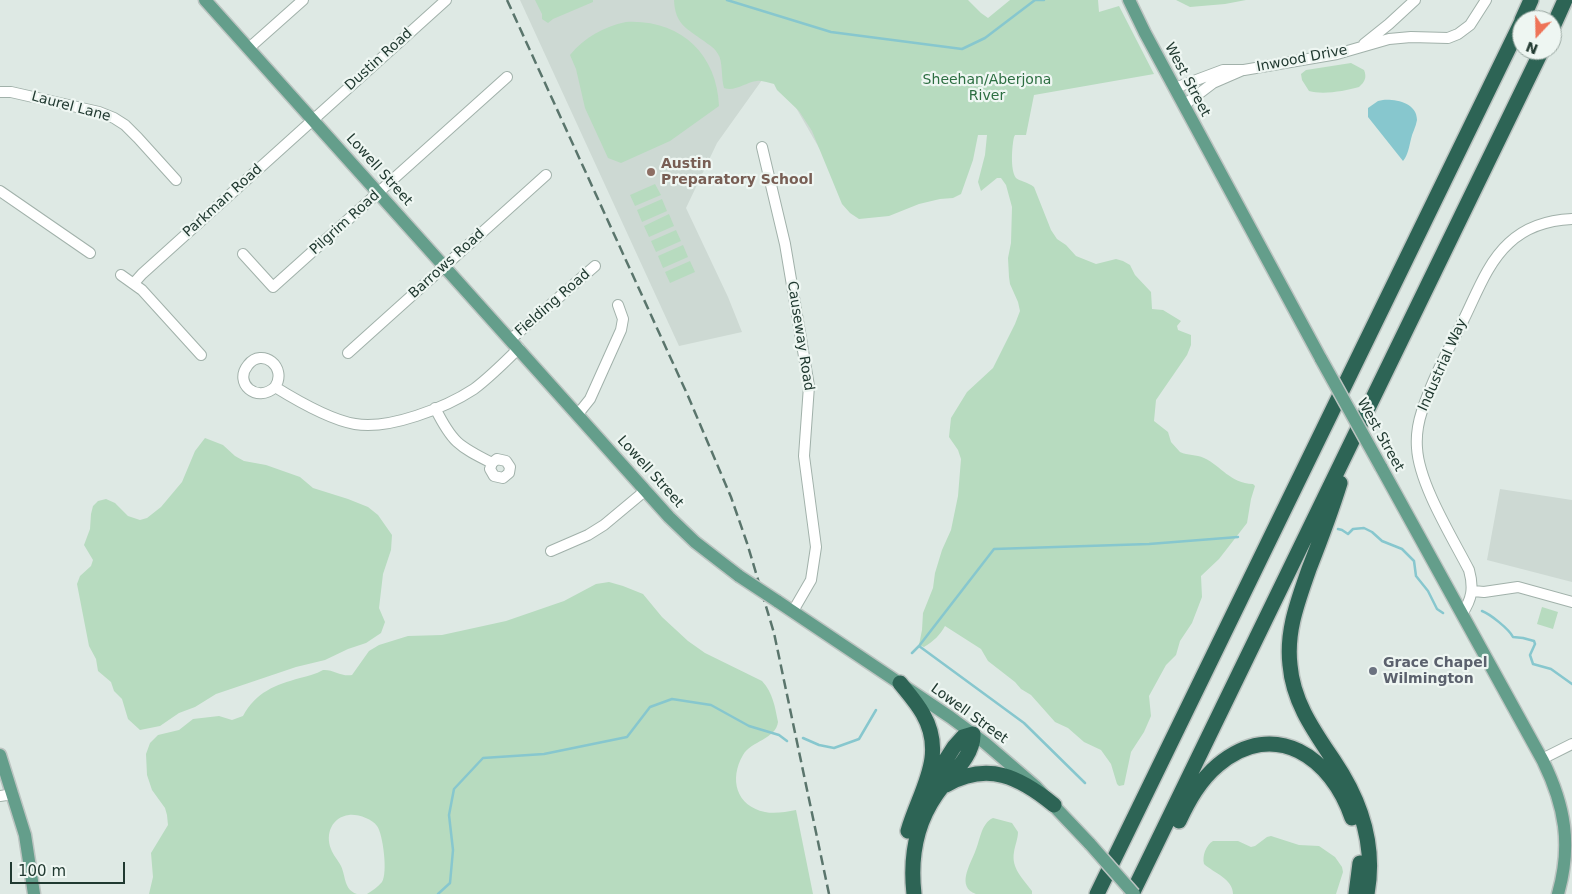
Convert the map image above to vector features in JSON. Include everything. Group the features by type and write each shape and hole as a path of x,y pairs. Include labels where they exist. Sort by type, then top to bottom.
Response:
{"highway":[{"path":"1098,894 1512,41"},
{"path":"1133,894 1537,60"},
{"path":"1351,444 1334,504 1293,616 1289,650 1292,682 1300,705 1310,725 1353,794 1362,817 1369,852 1370,870 1367,894"},
{"path":"900,683 922,711 933,743 931,769 906,841 903,864 904,894"},
{"path":"914,894 913,865 917,839 925,815 939,790 968,753 972,744 973,734 963,737 954,747 920,800"},
{"path":"1143,871 1178,821 1195,792 1217,766 1236,753 1252,747 1281,745 1301,751 1318,762 1331,777 1349,809 1357,836 1360,859 1356,894"},
{"path":"939,790 958,778 980,773 991,773 1007,776 1027,785 1054,805"},
{"path":"1092,894 1107,874"}],"main road":[{"name":"Lowell Street","path":"205,0 690,538 739,576 900,683 1008,761 1054,805 1133,894"},
{"name":"West Street","path":"1130,0 1141,27 1321,359 1542,759 1555,787 1565,820 1568,845 1569,868 1558,894"},
{"path":"0,755 24,835 34,894"}],"street":[{"path":"249,48 303,0"},
{"name":"Dustin Road","path":"313,120 446,0"},
{"name":"Inwood Drive","path":"1360,48 1415,0"},
{"name":"Inwood Drive","path":"1174,88 1223,70 1244,70 1337,54 1375,42 1404,37 1437,39 1451,37 1465,30 1472,23 1486,0"},
{"name":"Inwood Drive","path":"1184,105 1213,83 1244,70"},
{"name":"Pilgrim Road","path":"243,254 273,287 507,77"},
{"name":"Laurel Lane","path":"1,89 99,112 114,118 125,125 138,138 176,180"},
{"name":"Parkman Road","path":"134,283 149,267 313,120"},
{"name":"Causeway Road","path":"762,147 786,253 809,386 804,456 816,547 811,580 793,611"},
{"name":"Barrows Road","path":"348,353 546,175"},
{"path":"0,191 90,253"},
{"name":"Industrial Way","path":"1472,591 1469,570 1428,490 1421,469 1416,445 1419,420 1450,347 1482,282 1499,253 1513,240 1533,227 1554,221 1572,220"},
{"name":"Fielding Road","path":"275,388 334,417 355,424 380,425 397,422 435,408 473,389 515,344 595,266"},
{"path":"121,275 134,283 201,354"},
{"path":"578,414 590,400 621,330 623,319 618,305"},
{"path":"435,408 455,441 468,451 492,463"},
{"path":"551,551 596,530 611,520 646,490"},
{"path":"1462,614 1470,602 1472,591 1484,592 1518,587 1572,602"},
{"path":"1542,759 1572,744"},
{"path":"0,796 13,794"}],"shaded area":[{"name":"Austin Preparatory School","path":"520,0 956,0 849,200 772,66 717,143 686,208 728,297 742,332 679,346"},
{"path":"1500,489 1572,500 1572,582 1487,560"}],"green space":[{"path":"535,0 593,0 593,2 553,19 548,23 542,19 542,14"},
{"name":"Sheehan/Aberjona River","path":"674,0 968,0 988,18 1010,0 1098,0 1099,12 1119,6 1154,74 1034,95 1026,135 1015,135 1014,137 1012,158 1014,174 1017,179 1034,187 1051,230 1057,239 1066,245 1076,256 1096,264 1116,259 1130,265 1135,275 1151,292 1152,309 1163,310 1181,321 1177,326 1178,330 1191,335 1191,345 1187,355 1156,400 1154,421 1168,432 1171,442 1180,452 1204,458 1238,481 1255,486 1247,523 1219,559 1201,576 1202,597 1192,623 1180,641 1176,655 1166,665 1149,696 1151,716 1144,732 1131,752 1124,785 1119,786 1117,784 1111,764 1101,750 1084,742 1068,728 1055,722 1031,695 988,661 981,649 945,626 931,642 924,647 919,645 923,613 933,588 935,573 942,550 951,530 958,496 961,459 958,450 949,437 951,418 967,392 993,368 1020,311 1009,277 1008,258 1011,243 1012,207 1006,185 1001,178 997,178 981,191 978,182 985,155 987,135 978,135 973,160 961,194 953,198 919,204 889,216 859,219 842,204 812,131 799,111 777,90 774,84 759,81 732,89 724,88 721,61 718,54 712,47 683,25 677,15"},
{"path":"1176,0 1246,0 1190,7"},
{"path":"626,22 663,26 678,33 692,43 703,55 711,70 717,87 719,106 670,141 621,163 608,158 585,108 576,69 570,55 595,34"},
{"path":"1351,63 1364,70 1365,73 1365,79 1359,87 1321,93 1309,91 1302,80 1301,74 1306,70"},
{"path":"655,184 661,195 635,206 630,195"},
{"path":"662,199 667,211 642,222 637,210"},
{"path":"669,214 674,226 649,237 644,226"},
{"path":"676,230 681,241 656,252 651,241"},
{"path":"683,245 688,257 663,268 658,256"},
{"path":"690,261 695,272 670,283 665,272"},
{"path":"205,438 223,445 244,461 266,465 300,477 313,488 368,507 378,515 392,535 391,550 383,574 379,608 385,622 381,633 366,643 325,660 296,667 216,694 195,707 179,713 160,726 140,730 128,719 122,699 114,691 111,682 98,671 96,659 89,646 77,584 80,576 91,566 93,560 84,545 90,529 93,506 98,501 106,499 115,503 128,516 140,520 147,518 161,507 182,482 195,451"},
{"path":"609,582 643,594 662,617 688,641 705,653 762,681 769,690 778,722 776,728 743,755 736,773 736,782 742,798 755,809 772,813 796,810 813,894 367,894 379,886 384,877 383,845 375,823 356,815 349,815 338,819 331,827 329,843 341,866 348,886 357,894 149,894 153,877 151,853 168,825 165,808 152,790 147,775 146,754 150,743 158,735 179,730 193,719 219,716 232,720 243,716 260,695 274,687 323,670 352,675 369,651 379,645 408,636 442,635 506,621 564,601 596,584"},
{"path":"1542,607 1558,612 1553,629 1537,624"},
{"path":"993,818 1012,823 1018,832 1014,863 1018,873 1032,891 1032,894 976,894 970,891 967,886 966,875 981,833 989,820"},
{"path":"1271,836 1299,845 1319,846 1335,857 1343,872 1336,894 1233,894 1230,884 1204,864 1205,851 1213,841 1238,841 1251,847"}],"water":[{"path":"1383,100 1405,103 1416,114 1417,120 1407,154 1403,161 1368,117 1368,108"}],"waterway":[{"path":"727,0 831,32 962,49 985,38 1035,0 1044,0"},
{"path":"1338,529 1348,534 1353,529 1364,528 1382,541 1402,549 1414,561 1416,576 1428,591 1437,609 1443,613"},
{"path":"919,646 994,549 1149,544 1238,537"},
{"path":"1482,611 1499,622 1513,637 1534,641 1535,644 1530,655 1533,664 1551,669 1572,684"},
{"path":"912,653 919,646 1024,723 1085,783"},
{"path":"438,894 450,883 453,850 449,815 454,789 483,758 544,754 627,737 650,707 672,699 711,705 749,726 779,735 787,741"},
{"path":"803,738 819,745 834,748 859,739 876,710"}],"railway":[{"path":"507,0 688,396 731,497 774,633 829,894"}],"place":[{"name":"Austin Preparatory School","path":"651,172"},
{"name":"Grace Chapel Wilmington","path":"1373,671"}]}
